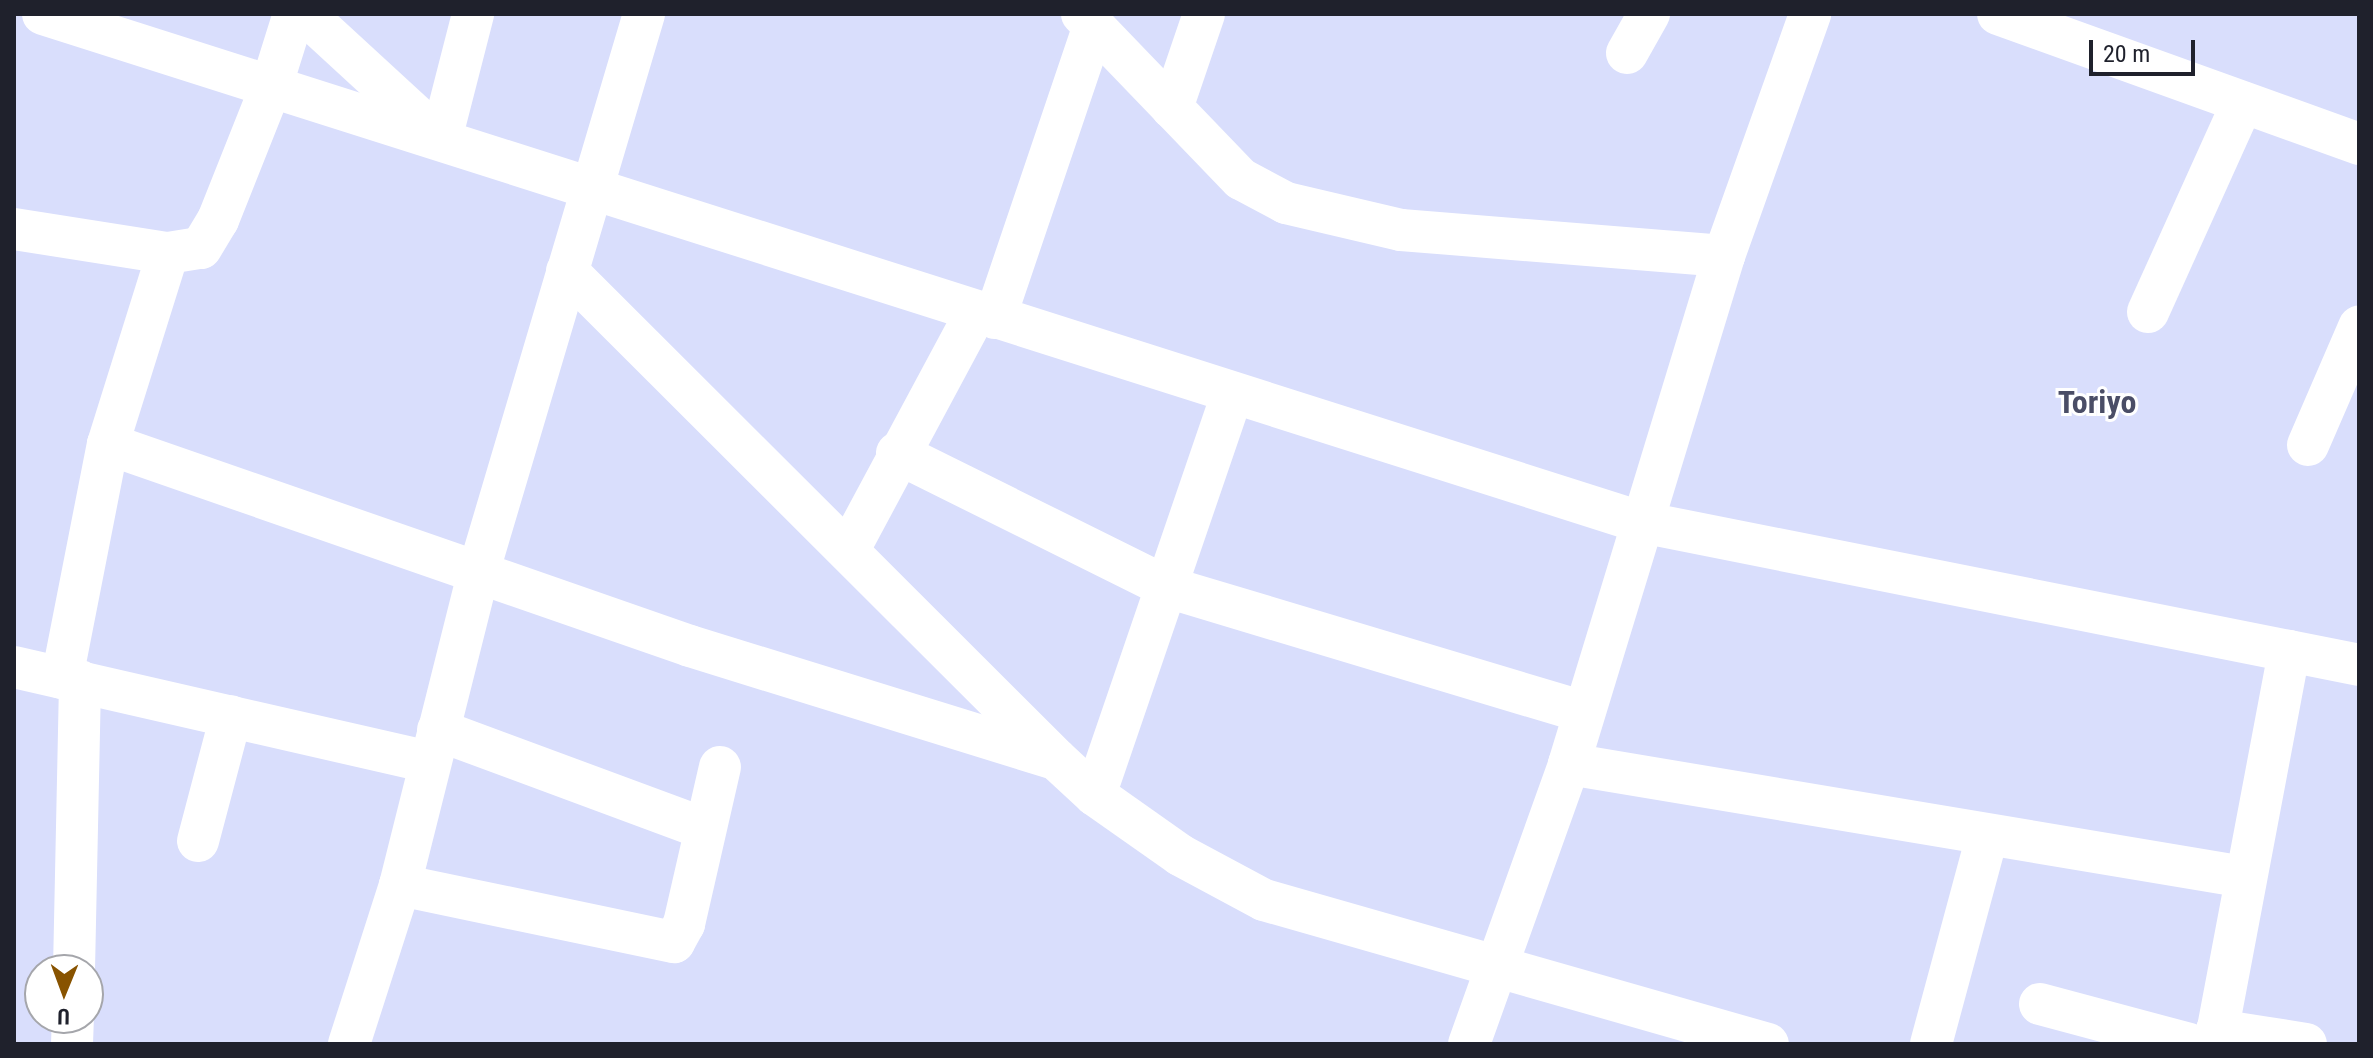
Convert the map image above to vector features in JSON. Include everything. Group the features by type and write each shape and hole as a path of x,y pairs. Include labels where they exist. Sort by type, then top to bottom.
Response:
{"street":[{"path":"43,14 272,84 594,191 1232,395 1641,522 2359,665"},
{"path":"14,229 168,253 193,251 208,240 272,84 294,14"},
{"path":"305,14 441,139"},
{"path":"441,139 473,14"},
{"path":"349,1044 400,885 479,570 567,271 594,191 644,14"},
{"path":"1172,108 1204,14"},
{"path":"1627,53 1649,14"},
{"path":"1469,1044 1569,764 1724,256 1810,14"},
{"path":"1998,14 2359,144"},
{"path":"848,551 897,453 985,315 1088,20 1241,179 1310,211 1401,230 1724,256"},
{"path":"2148,312 2243,102"},
{"path":"74,954 71,680 108,444 168,253"},
{"path":"567,271 1056,759 1095,795 1204,870 1264,900 1497,971 1768,1044"},
{"path":"2308,445 2359,327"},
{"path":"1095,795 1232,395"},
{"path":"108,444 479,570 690,646 1056,759"},
{"path":"897,453 1167,587 1583,712"},
{"path":"2207,1039 2244,877 2289,651"},
{"path":"14,667 231,716 434,746 703,828"},
{"path":"198,841 231,716"},
{"path":"1569,764 2244,877"},
{"path":"400,885 671,942 684,924 703,828 720,767"},
{"path":"1931,1044 1987,836"},
{"path":"2040,1004 2207,1039 2306,1044"}],"district":[{"name":"Toriyo","path":"2097,402"}]}
